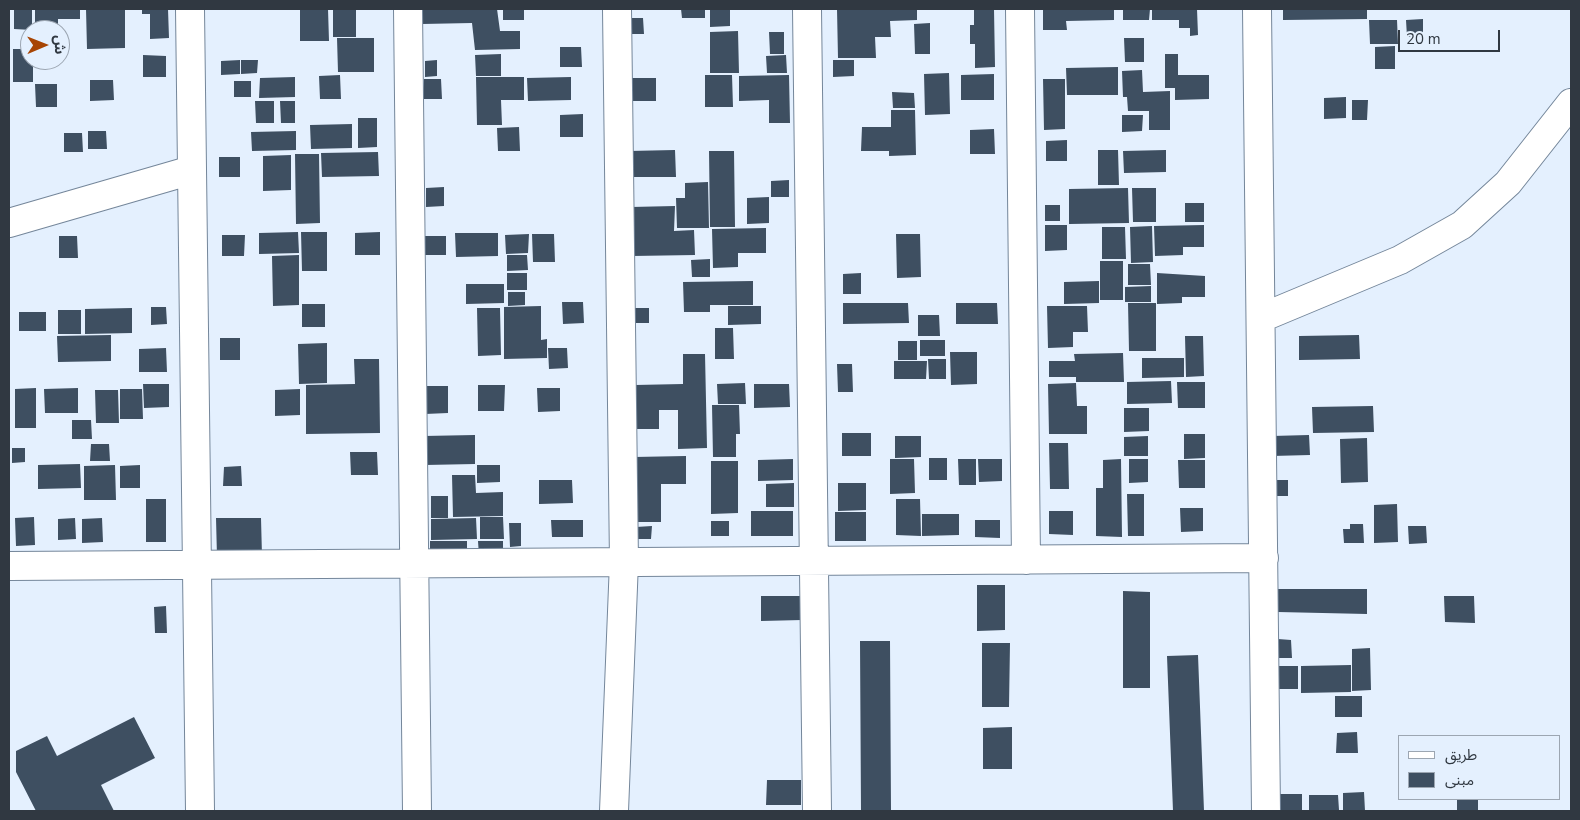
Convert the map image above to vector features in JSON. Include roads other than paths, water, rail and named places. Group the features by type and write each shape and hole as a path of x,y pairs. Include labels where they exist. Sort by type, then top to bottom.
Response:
{"street":[{"path":"190,9 200,811"},
{"path":"408,9 418,811"},
{"path":"614,811 624,562 617,9"},
{"path":"807,9 816,811"},
{"path":"1020,9 1026,560"},
{"path":"1257,9 1266,811"},
{"path":"1261,318 1400,260 1462,225 1508,183 1571,103"},
{"path":"9,224 192,170"},
{"path":"9,566 1264,558"}]}
